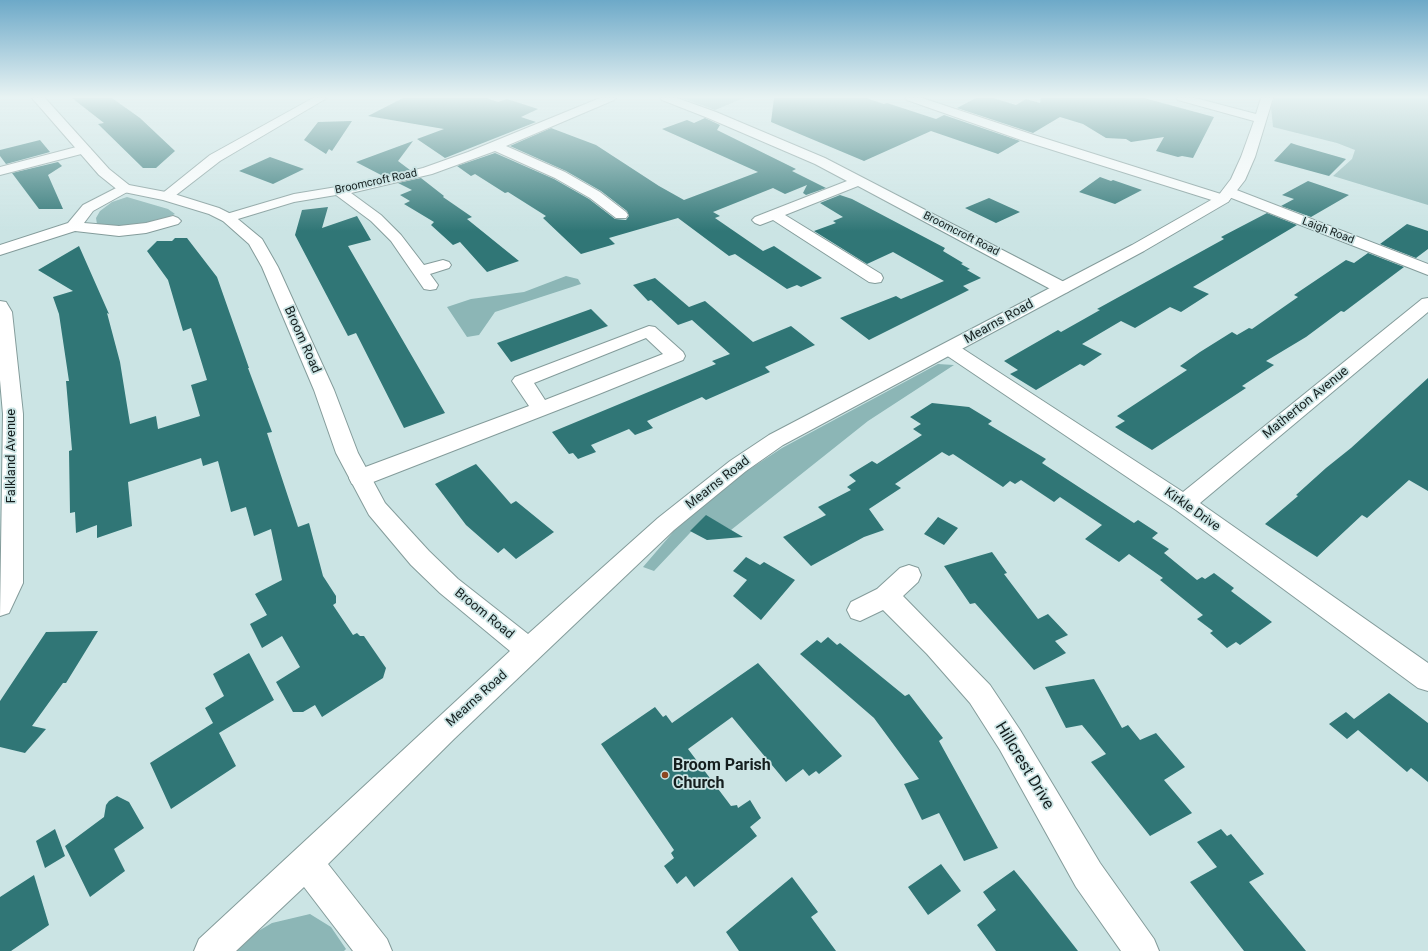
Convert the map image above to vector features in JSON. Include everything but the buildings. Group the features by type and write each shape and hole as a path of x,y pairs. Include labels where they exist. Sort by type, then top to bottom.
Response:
{"street":[{"path":"0,250 73,226 88,208 124,188 104,172 79,142"},
{"path":"166,196 215,158 243,142"},
{"name":"Broomcroft Road","path":"228,218 270,204 381,183 427,171 504,142"},
{"name":"Broomcroft Road","path":"776,142 820,161 1062,288"},
{"name":"Laigh Road","path":"1044,142 1226,195 1428,270"},
{"name":"Mearns Road","path":"211,951 306,863 445,728 666,524 738,466 776,440 950,349 1168,231 1226,195 1238,180 1252,142"},
{"path":"495,146 560,175 595,195 620,215"},
{"path":"0,171 84,149"},
{"path":"760,220 859,181"},
{"name":"Broom Road","path":"124,188 166,196 201,206 228,218 245,230 263,252 324,390 347,453 377,509 430,568 449,586 530,651"},
{"path":"339,191 376,218 396,238 430,285"},
{"path":"775,215 791,227 875,278"},
{"path":"73,226 119,231 146,228 173,221"},
{"path":"421,271 443,265"},
{"name":"Matherton Avenue","path":"1184,504 1428,303"},
{"name":"Falkland Avenue","path":"0,306 3,312 11,583 0,605"},
{"path":"360,478 592,390 676,356 649,331 522,381 541,409"},
{"name":"Kirkle Drive","path":"950,349 1184,504 1428,679"},
{"path":"860,610 886,596 909,575"},
{"name":"Hillcrest Drive","path":"886,596 936,646 980,694 1010,740 1088,875 1142,951"},
{"path":"306,863 375,951"}],"shaded area":[{"path":"1335,142 1428,142 1428,205 1333,176 1352,159 1355,150"},
{"path":"127,197 168,209 175,214 155,223 135,226 112,226 97,224 96,218 100,211 112,202"},
{"path":"566,276 578,279 581,284 495,312 479,335 467,337 447,307 471,299 524,292"},
{"path":"938,364 954,365 868,421 731,530 706,516 654,571 643,567 674,531 730,482 782,448"},
{"path":"310,914 331,927 346,949 344,951 233,951 243,940 272,923"}],"place":[{"name":"Broom Parish Church","path":"665,775"}]}
